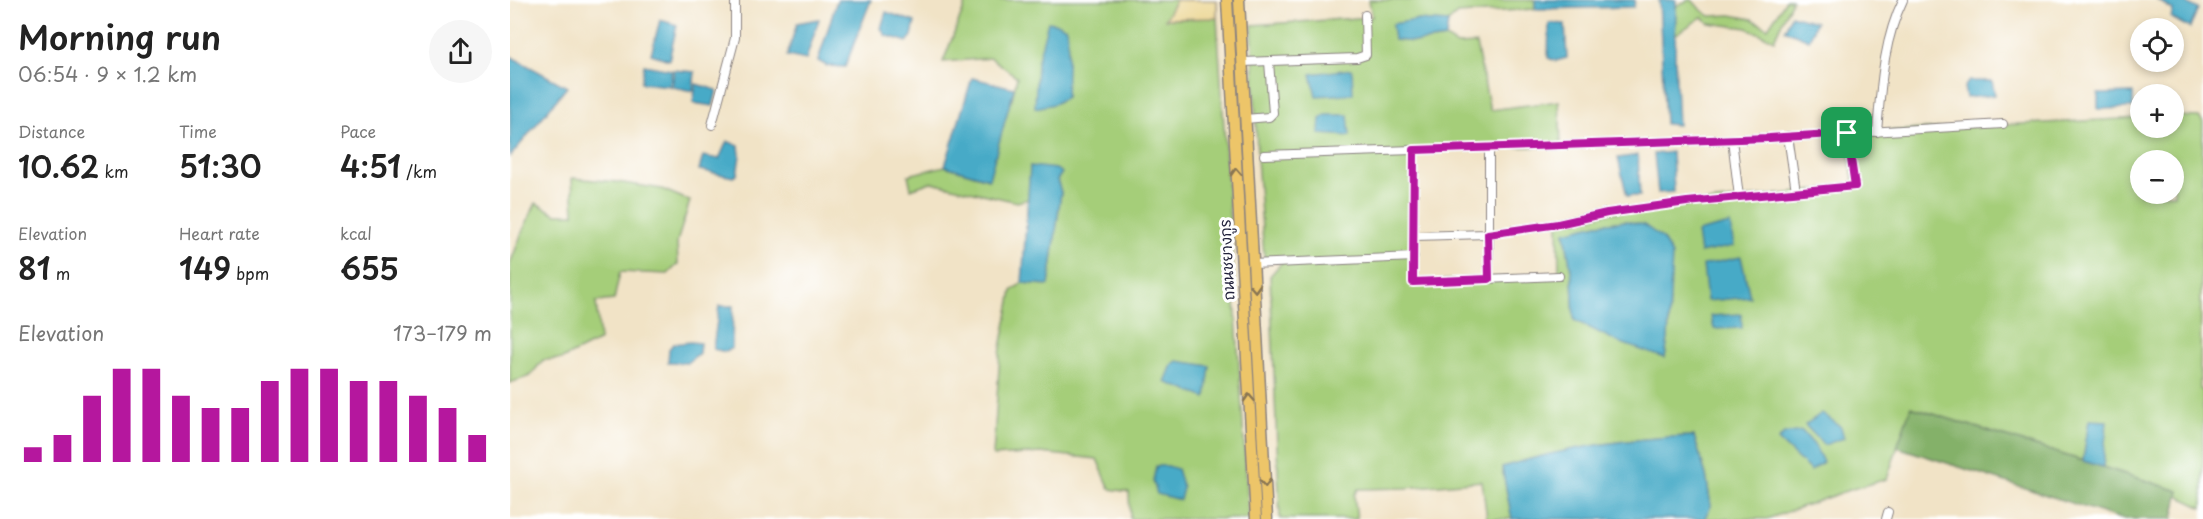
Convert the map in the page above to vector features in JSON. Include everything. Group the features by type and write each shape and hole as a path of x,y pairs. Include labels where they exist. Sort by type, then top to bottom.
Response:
{"highway":[{"name":"ถนนชยางกูร","path":"1227,0 1256,519"},
{"name":"ถนนชยางกูร","path":"1239,0 1268,519"},
{"path":"1240,230 1251,230"}],"street":[{"path":"712,125 735,38 735,0"},
{"path":"1877,132 1884,64 1890,35 1903,0"},
{"path":"1242,62 1357,58 1366,55 1365,15"},
{"path":"1245,119 1269,117 1273,113 1269,62"},
{"path":"1264,155 1732,139 2003,124"},
{"path":"1414,236 1488,234 1558,224 1607,213 1739,196 1855,186 1847,133"},
{"path":"1788,136 1796,191"},
{"path":"1732,139 1739,196"},
{"path":"1488,148 1489,279"},
{"path":"1414,150 1413,282 1559,276"},
{"path":"1253,264 1414,256"}],"green space":[{"path":"967,0 1176,0 1166,19 1217,18 1249,519 1130,519 1129,492 1110,489 1097,459 1041,453 993,456 1000,353 1012,291 1022,283 1049,285 1061,192 1057,180 1030,166 1029,199 1017,202 931,182 911,189 908,175 945,166 988,179 1007,108 1012,99 1017,77 991,58 943,62"},
{"path":"1369,0 1535,0 1535,9 1457,14 1448,22 1416,20 1393,24 1394,40 1416,42 1446,38 1457,45 1476,44 1490,110 1559,101 1561,146 1414,150 1413,282 1559,275 1558,224 1607,213 1854,186 1847,133 2130,119 2130,138 2184,138 2184,116 2199,117 2203,122 2200,389 2203,391 2203,508 2178,496 2179,491 2103,467 2106,421 2089,421 2083,461 1911,407 1887,479 1767,519 1704,519 1711,506 1706,475 1694,436 1597,445 1549,454 1502,467 1512,519 1487,519 1482,481 1406,488 1358,489 1354,495 1357,519 1280,519 1270,276 1282,262 1264,257 1257,159 1263,155 1257,152 1252,25 1372,17","holes":["1626,221 1670,301 1668,339 1574,320 1572,277 1565,233 1597,224"]},
{"path":"1692,0 1710,16 1731,15 1752,19 1768,28 1786,0 1792,0 1774,40 1747,28 1709,23 1702,17 1675,35 1676,6"},
{"path":"572,178 662,189 690,201 677,242 678,264 668,274 620,272 614,300 596,302 600,340 562,359 543,360 530,376 510,383 510,264 536,203 556,214 574,214"},
{"path":"1911,407 2179,491 2173,519 2121,519 1897,447"}],"sand":[{"path":"1176,0 1217,0 1217,18 1165,19"}],"water":[{"path":"837,0 871,0 845,67 827,66 818,61"},
{"path":"1535,0 1635,0 1634,7 1535,9"},
{"path":"1659,0 1676,0 1675,60 1678,125 1665,124"},
{"path":"2157,0 2182,0 2198,9 2190,28 2184,25 2184,18 2171,18 2173,10"},
{"path":"886,12 915,22 912,36 907,42 885,35 881,28"},
{"path":"1791,15 1816,22 1809,40 1785,30"},
{"path":"819,19 806,60 787,56 797,23"},
{"path":"660,20 677,25 669,60 651,54"},
{"path":"1416,20 1448,22 1446,38 1416,42 1394,40 1392,24"},
{"path":"1048,22 1066,28 1068,41 1066,97 1054,104 1035,108 1037,63"},
{"path":"1549,23 1565,24 1567,58 1556,61 1548,58"},
{"path":"510,56 567,87 510,157"},
{"path":"644,65 672,70 670,86 641,83"},
{"path":"1352,69 1353,94 1316,96 1311,74"},
{"path":"674,70 695,72 693,91 672,87"},
{"path":"972,78 1014,88 989,179 945,166"},
{"path":"1969,81 1992,81 1995,95 1966,98 1964,87"},
{"path":"696,84 717,90 713,106 693,103"},
{"path":"2130,93 2130,108 2098,109 2098,94"},
{"path":"1326,115 1348,115 1350,136 1319,134 1320,119"},
{"path":"727,141 739,146 737,175 733,177 699,170 703,156 719,159"},
{"path":"1672,152 1674,192 1658,193 1654,154"},
{"path":"1638,155 1640,196 1627,196 1618,158"},
{"path":"1030,166 1056,169 1062,173 1057,180 1061,192 1049,285 1022,283"},
{"path":"1626,221 1644,225 1662,238 1672,255 1665,358 1618,342 1574,320 1572,277 1565,232 1597,224"},
{"path":"1730,224 1734,246 1700,253 1697,232"},
{"path":"1741,257 1750,297 1707,301 1703,265"},
{"path":"719,306 733,306 732,348 726,352 713,349"},
{"path":"1741,314 1742,328 1714,329 1711,316"},
{"path":"700,343 699,353 687,363 668,362 669,349 673,344"},
{"path":"1177,361 1210,366 1206,398 1165,382 1172,365"},
{"path":"1822,413 1841,427 1844,438 1824,445 1805,425"},
{"path":"2089,420 2107,421 2103,467 2083,461"},
{"path":"1802,431 1815,446 1823,462 1811,471 1778,440 1784,434"},
{"path":"1694,436 1706,475 1711,506 1704,519 1512,519 1502,467 1549,454 1597,445"},
{"path":"1156,466 1177,469 1183,488 1180,500 1157,494 1153,481"}],"route":[{"path":"1847,133 1855,186 1687,202 1607,213 1558,224 1488,234 1489,279 1413,282 1414,150 1769,138 1847,133"}]}
